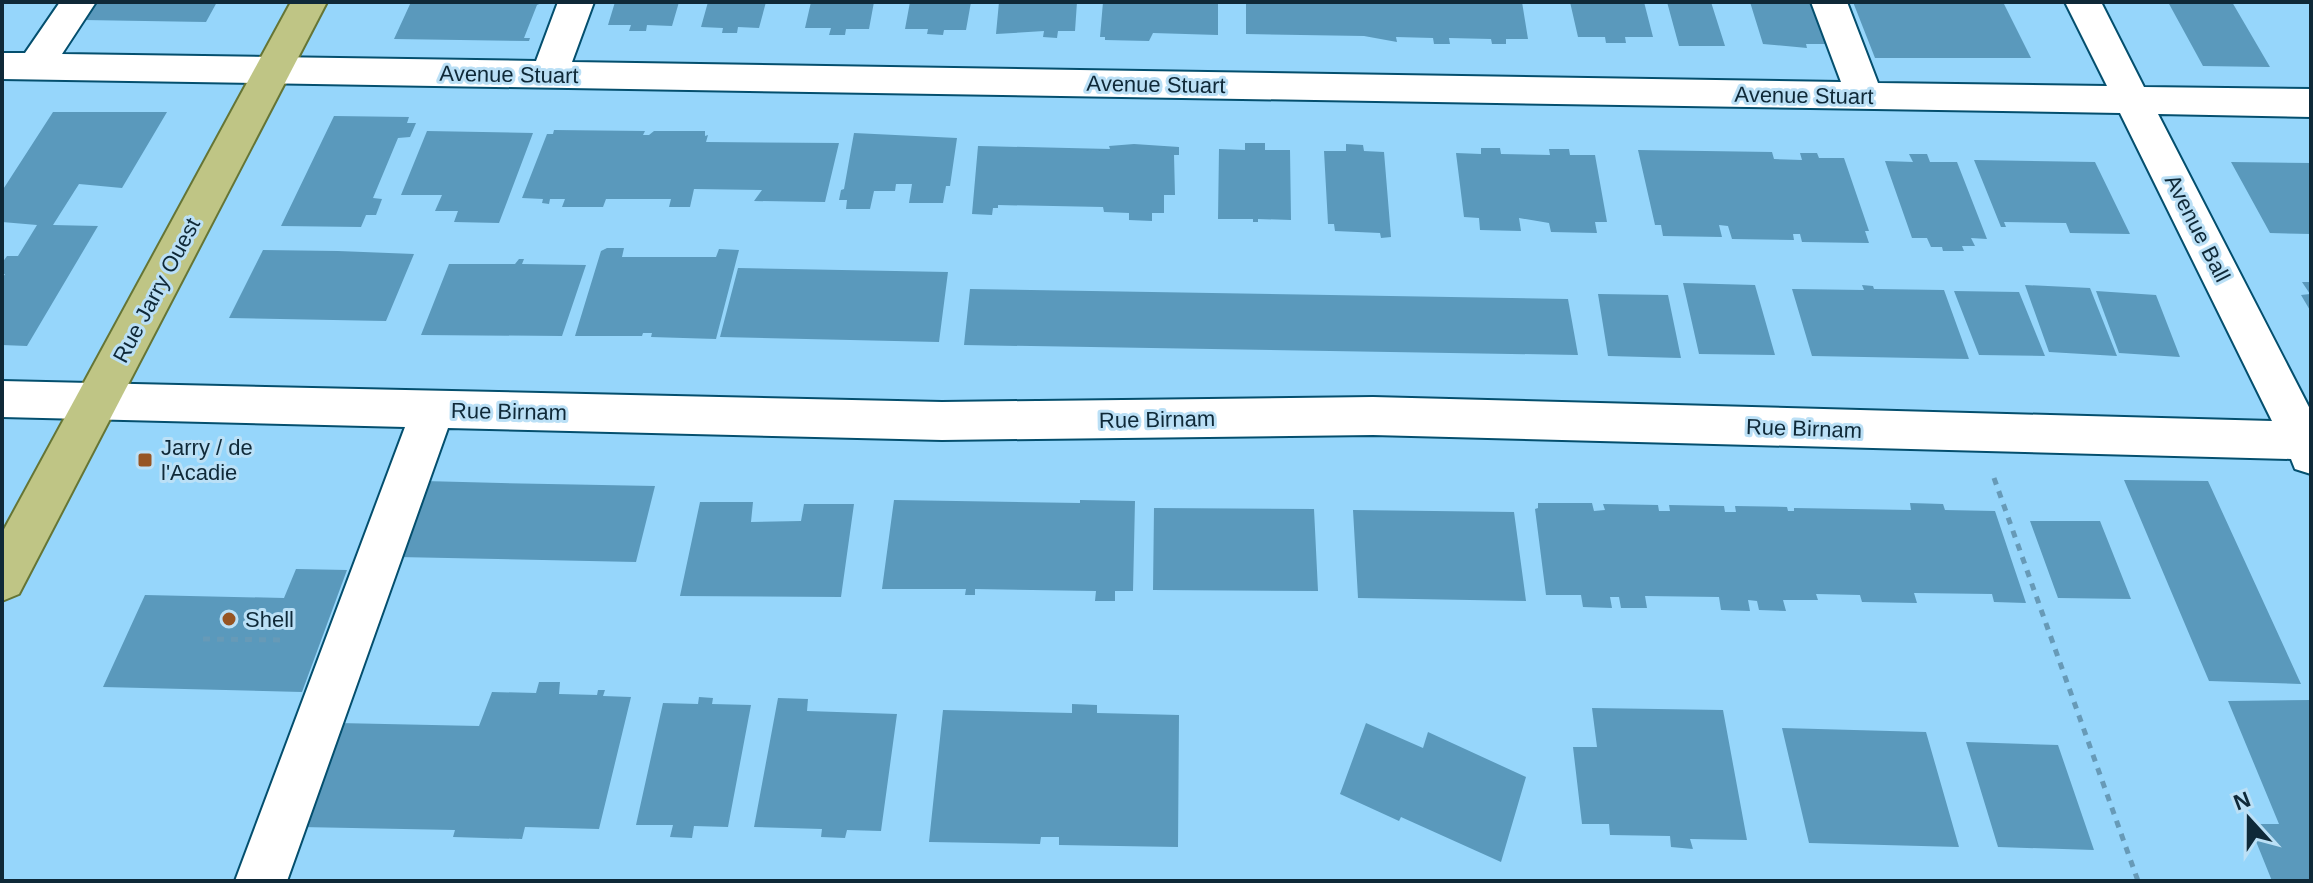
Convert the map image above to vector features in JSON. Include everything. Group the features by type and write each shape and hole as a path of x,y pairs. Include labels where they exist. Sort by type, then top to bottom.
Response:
{"main road":[{"name":"Rue Jarry Ouest","path":"2,579 309,2"}],"street":[{"path":"19,67 78,2"},
{"path":"549,75 576,2"},
{"path":"1829,2 1865,96"},
{"name":"Avenue Ball","path":"2083,2 2309,445"},
{"name":"Avenue Stuart","path":"19,67 2311,103"},
{"name":"Rue Birnam","path":"2,399 942,421 1373,416 1977,432 2309,445"},
{"path":"261,881 433,409"}],"path":[{"path":"1977,432 2138,881"},
{"path":"203,639 286,640"}],"building":[{"path":"96,2 217,2 206,22 84,20"},
{"path":"411,2 544,2 537,5 524,38 530,38 529,41 394,39"},
{"path":"615,2 679,2 672,26 647,25 646,31 629,31 631,25 608,25"},
{"path":"708,2 766,2 759,28 738,27 737,33 722,33 723,28 701,27"},
{"path":"811,2 874,2 869,29 846,29 845,35 829,35 831,28 805,28"},
{"path":"910,2 971,2 966,30 944,30 943,35 927,34 928,29 905,29"},
{"path":"999,2 1077,2 1075,31 1058,31 1057,38 1043,37 1044,31 996,34"},
{"path":"1103,2 1218,2 1218,35 1153,33 1149,41 1105,40 1105,37 1100,37"},
{"path":"1246,2 1522,2 1528,39 1506,39 1506,44 1492,44 1491,39 1449,38 1450,44 1434,44 1433,38 1396,37 1397,42 1364,36 1246,34"},
{"path":"1570,2 1644,2 1653,37 1625,37 1626,43 1606,43 1605,37 1578,37"},
{"path":"1667,2 1711,2 1725,46 1679,46"},
{"path":"1750,2 1818,2 1833,44 1806,44 1807,48 1763,44"},
{"path":"1853,2 2003,2 2031,58 1875,58"},
{"path":"2168,2 2232,2 2270,67 2203,66"},
{"path":"53,112 167,112 122,188 79,184 53,225 98,226 27,346 2,345 2,279 5,274 2,274 2,263 7,256 18,256 37,225 2,222 2,191"},
{"path":"334,116 409,117 407,123 416,123 410,137 398,138 373,198 382,199 376,215 366,215 361,227 281,226"},
{"path":"554,130 645,131 643,135 654,131 705,131 705,136 708,135 706,142 839,143 825,202 754,201 762,190 694,189 690,207 669,207 671,199 606,199 603,207 562,207 565,199 550,199 549,204 542,203 543,199 522,198 547,134 553,134"},
{"path":"427,131 533,133 499,223 454,222 458,211 435,211 442,195 401,195"},
{"path":"854,133 957,138 950,186 946,186 943,203 909,203 912,184 896,184 895,191 874,191 870,209 846,209 847,200 839,200 844,189"},
{"path":"1245,143 1265,143 1265,150 1290,150 1291,220 1258,219 1258,222 1253,222 1253,219 1218,219 1219,149 1245,150"},
{"path":"1346,144 1363,145 1364,151 1384,152 1391,237 1381,238 1380,233 1335,231 1334,224 1328,224 1324,151 1346,151"},
{"path":"978,146 1110,149 1109,146 1179,147 1179,155 1174,155 1175,195 1164,195 1164,213 1152,213 1152,221 1129,220 1129,213 1104,212 1103,207 998,205 998,208 993,208 992,215 972,214"},
{"path":"1481,148 1500,148 1501,154 1550,155 1549,149 1569,149 1570,155 1595,155 1607,222 1595,222 1597,233 1551,232 1549,223 1519,218 1521,231 1480,230 1479,218 1464,217 1456,153 1481,154"},
{"path":"1638,150 1772,152 1774,159 1802,160 1800,153 1817,153 1819,158 1844,158 1869,231 1865,231 1869,243 1802,242 1800,234 1793,234 1794,240 1732,239 1728,226 1719,225 1722,237 1663,236 1661,225 1655,225"},
{"path":"1909,154 1927,154 1930,162 1957,162 1987,239 1971,238 1975,246 1962,246 1964,251 1943,251 1942,247 1931,247 1927,238 1912,238 1885,161 1913,162"},
{"path":"1974,160 2095,162 2130,234 2070,233 2066,223 2004,222 2006,227 2001,227"},
{"path":"2231,162 2311,163 2311,234 2270,233"},
{"path":"624,248 622,257 716,257 719,249 739,250 716,339 651,337 652,333 643,333 642,336 575,336 601,251"},
{"path":"263,250 414,254 386,321 229,318"},
{"path":"519,259 524,259 522,264 586,265 562,336 421,335 449,264 515,264"},
{"path":"738,268 948,272 939,342 720,337"},
{"path":"2302,282 2311,282 2311,312 2301,295 2310,294"},
{"path":"1683,283 1755,285 1775,355 1699,354"},
{"path":"1862,285 1873,286 1874,289 1944,290 1969,359 1812,356 1792,289 1864,290"},
{"path":"2025,285 2090,288 2117,356 2049,352"},
{"path":"970,289 1568,299 1578,355 964,345"},
{"path":"1954,291 2019,292 2045,356 1979,355"},
{"path":"2096,291 2156,295 2180,357 2119,353"},
{"path":"1598,294 1668,295 1681,358 1608,356"},
{"path":"2124,480 2208,481 2301,684 2209,681"},
{"path":"424,481 655,486 636,562 398,557"},
{"path":"894,500 1135,501 1133,591 1115,591 1115,601 1095,601 1096,591 975,589 975,595 965,595 966,589 882,589"},
{"path":"700,502 753,502 751,522 801,521 804,504 854,504 841,597 680,596"},
{"path":"1538,503 1592,503 1594,511 1605,510 1603,504 1658,505 1659,511 1670,511 1669,505 1724,506 1725,512 1736,512 1735,506 1787,507 1788,511 1794,511 1794,508 1911,510 1910,503 1943,504 1945,510 1995,511 2026,603 1994,602 1992,594 1914,593 1917,603 1862,602 1860,595 1816,594 1818,600 1783,600 1786,611 1759,610 1757,601 1748,600 1750,611 1721,610 1719,597 1645,596 1647,608 1621,608 1619,597 1610,597 1612,608 1583,607 1581,595 1546,595 1535,509"},
{"path":"1154,508 1314,509 1318,591 1153,590"},
{"path":"1353,510 1514,512 1526,601 1358,598"},
{"path":"2030,521 2100,521 2131,599 2058,598"},
{"path":"296,569 347,570 302,692 103,687 145,595 284,598"},
{"path":"539,682 560,682 559,694 597,695 598,690 605,690 603,696 631,697 599,829 525,827 522,839 453,837 455,830 301,827 338,723 479,726 492,692 536,693"},
{"path":"699,697 713,698 712,704 751,705 728,827 694,826 692,838 670,837 673,825 636,825 663,703 698,704"},
{"path":"778,698 808,699 807,711 897,714 881,831 847,830 845,838 821,837 822,829 754,827"},
{"path":"2311,700 2311,881 2272,881 2249,824 2279,824 2228,701"},
{"path":"1072,704 1097,705 1097,713 1179,715 1178,847 1059,845 1059,837 1041,837 1040,844 929,842 943,710 1072,713"},
{"path":"1592,708 1723,710 1747,840 1690,839 1693,849 1671,847 1670,836 1610,835 1609,824 1582,824 1573,747 1597,747"},
{"path":"1366,723 1423,748 1428,732 1526,777 1501,862 1401,817 1399,821 1340,794"},
{"path":"1782,728 1926,732 1959,847 1809,843"},
{"path":"1966,742 2058,745 2094,850 1998,847"}],"place":[{"name":"Jarry / de l'Acadie","path":"145,460"},
{"name":"Shell","path":"229,619"}]}
